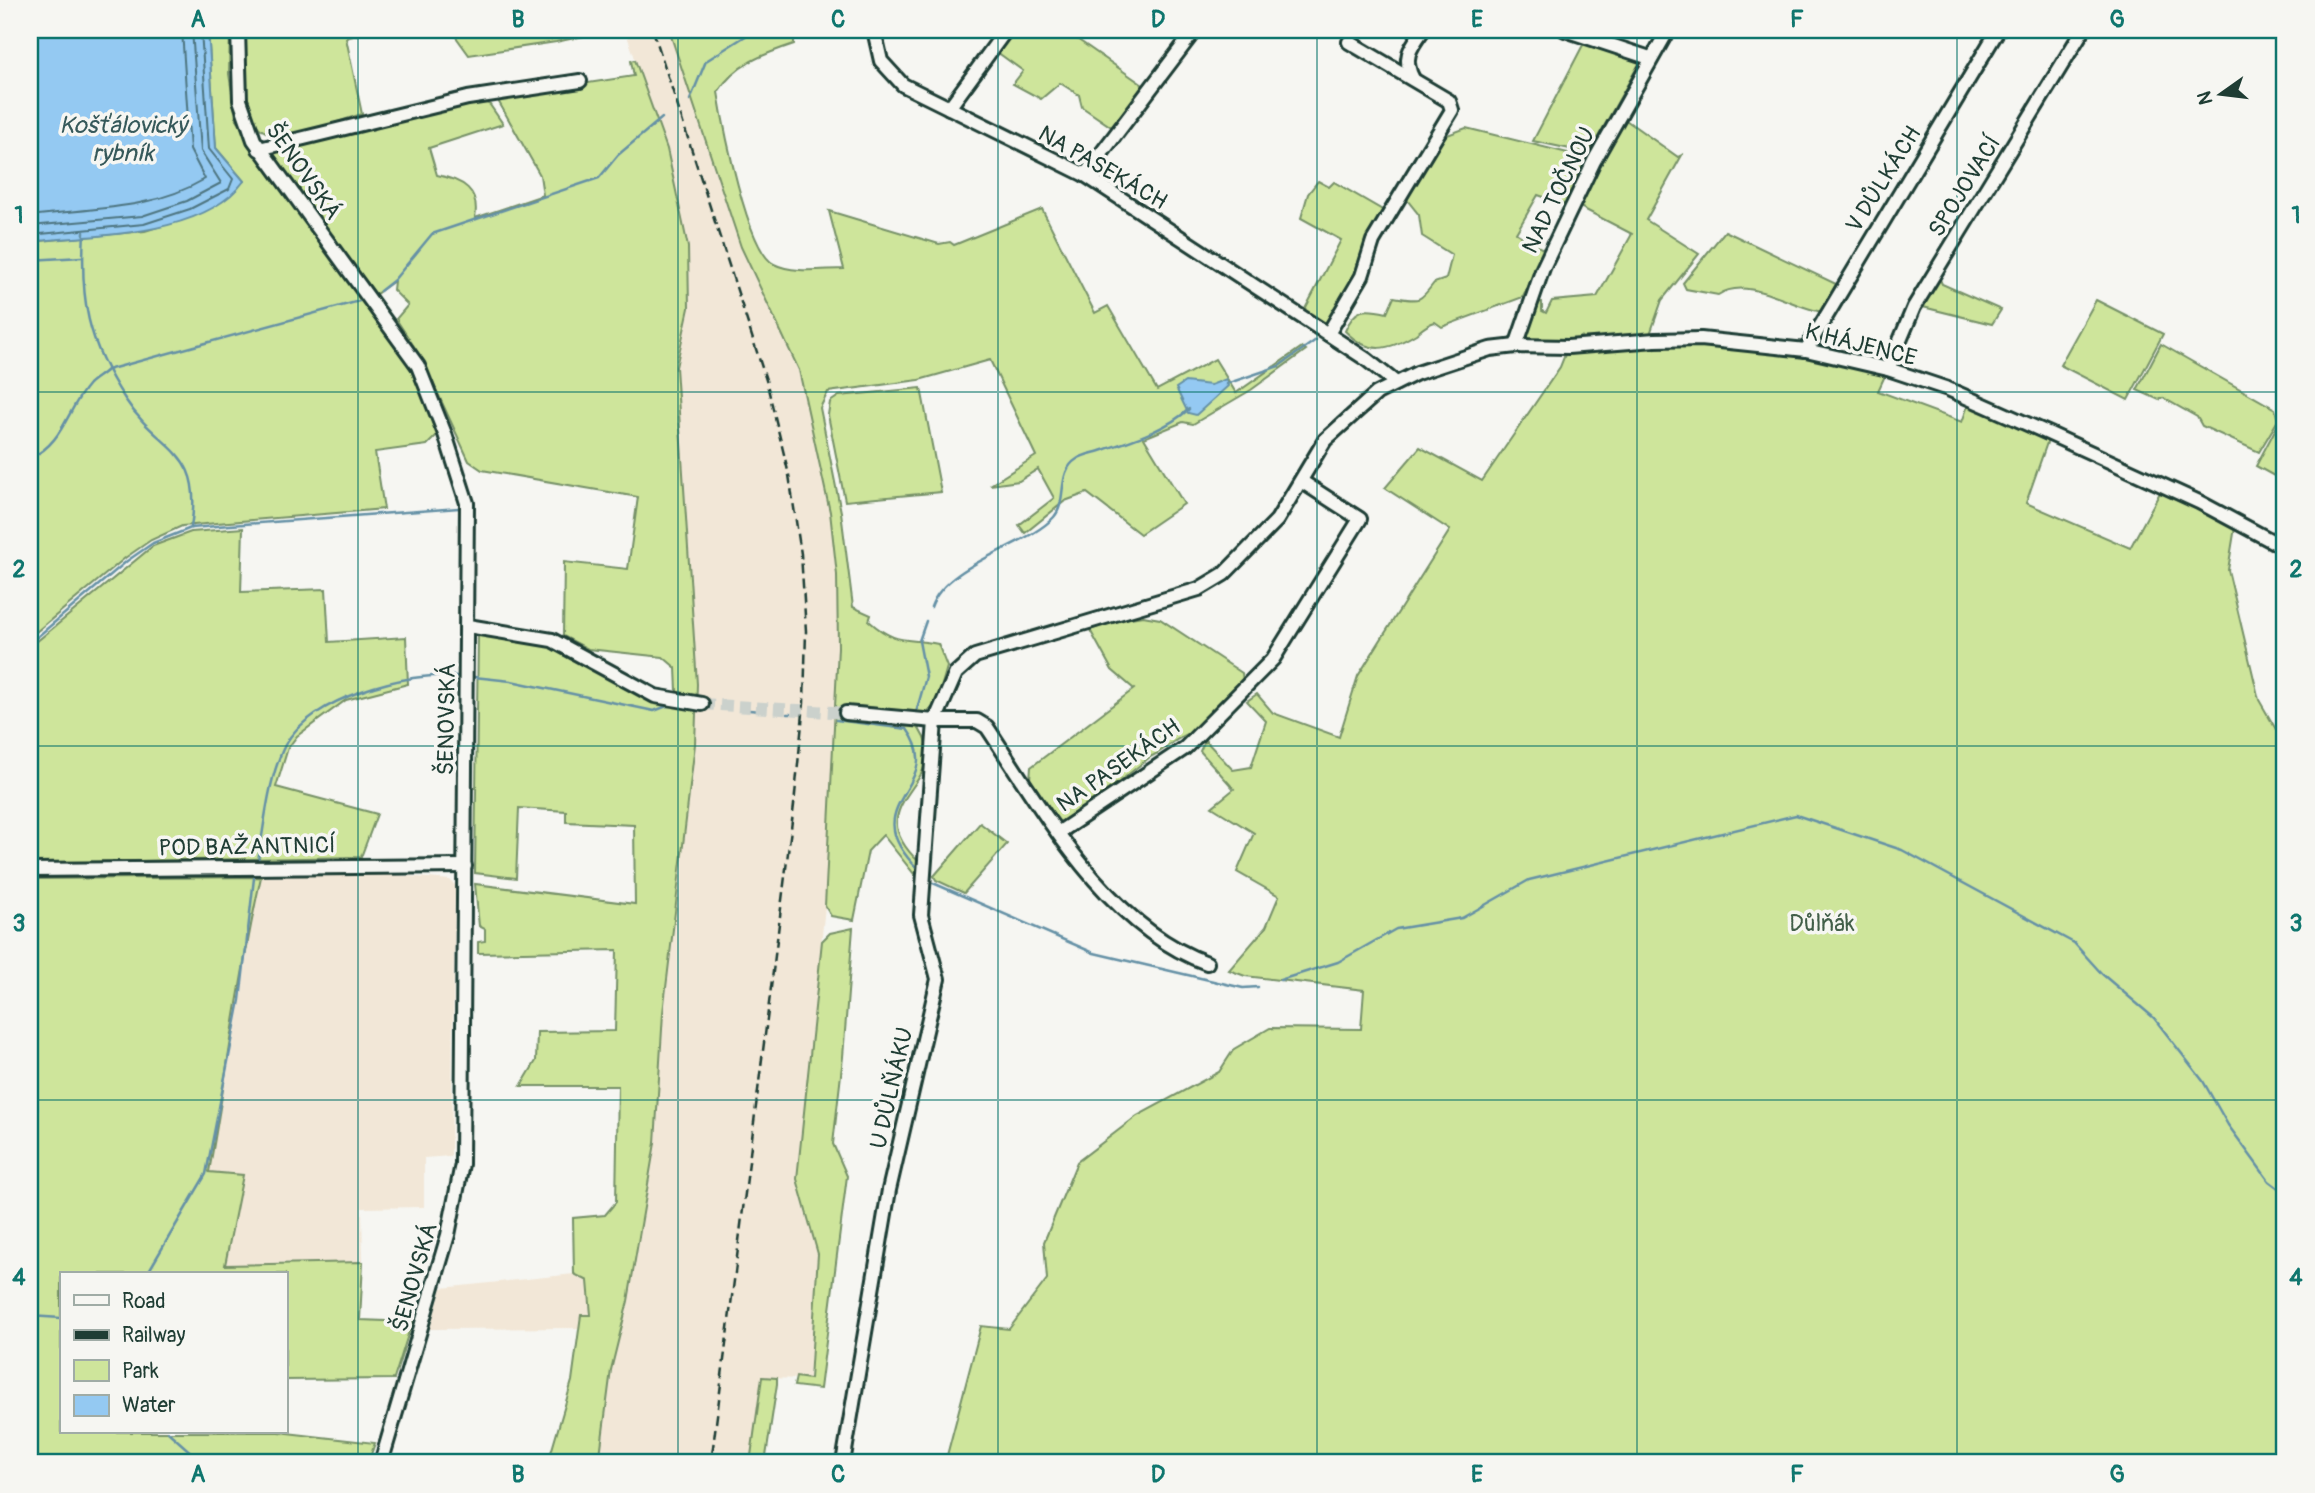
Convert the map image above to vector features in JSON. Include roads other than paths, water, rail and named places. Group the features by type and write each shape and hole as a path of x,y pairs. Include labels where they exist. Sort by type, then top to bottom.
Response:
{"street":[{"name":"ŠENOVSKÁ","path":"238,30 240,100 259,149 402,340 431,396 467,503 464,1100 459,1193 381,1463"},
{"name":"NA PASEKÁCH","path":"874,30 881,61 903,85 1084,175 1328,334 1396,383"},
{"path":"949,108 1006,30"},
{"path":"1084,175 1195,30"},
{"path":"1385,63 1393,63 1407,54 1423,30"},
{"path":"1565,30 1650,58"},
{"name":"NAD TOČNOU","path":"1516,346 1543,268 1594,161 1668,30"},
{"name":"V DŮLKÁCH","path":"1806,350 1998,30"},
{"name":"SPOJOVACÍ","path":"1888,369 1914,307 2083,30"},
{"path":"1328,334 1362,276 1373,241 1450,116 1449,101 1349,42"},
{"path":"1407,54 1407,68 1413,80"},
{"path":"259,149 468,97 580,81"},
{"name":"K HÁJENCE","path":"1396,383 1465,356 1516,346 1568,347 1655,340 1701,340 1806,350 1888,369 1948,389 2164,485 2285,548"},
{"path":"935,721 956,673 975,656 1199,589 1224,574 1277,520 1325,440 1377,393 1396,383"},
{"name":"NA PASEKÁCH","path":"1058,833 1185,748 1273,659 1360,519 1301,481"},
{"path":"468,626 552,640 655,696 702,704"},
{"path":"846,713 935,721 977,721 987,727 1058,833 1094,879 1140,922 1188,956 1207,964"},
{"name":"U DŮLŇÁKU","path":"843,1463 889,1190 938,979 920,915 935,721"},
{"name":"POD BAŽANTNICÍ","path":"30,870 466,866"}],"water":[{"name":"Košťálovický rybník","path":"30,30 208,30 216,148 244,181 225,200 202,213 175,223 115,234 30,242"},
{"path":"1226,379 1228,386 1196,415 1188,413 1176,388 1185,382 1211,385"}],"waterway":[{"path":"690,100 706,61 755,30"},
{"path":"380,291 394,280 432,234 599,178 618,155 662,118"},
{"path":"30,643 127,561 153,543 191,528 193,501 191,481 185,466 125,399 94,339 83,279 84,232"},
{"path":"30,260 82,257"},
{"path":"30,458 50,444 89,384 107,370 363,300"},
{"path":"1226,384 1279,366 1316,340"},
{"path":"931,607 939,592 969,567 1026,538 1054,517 1061,503 1067,471 1077,459 1148,434 1189,409"},
{"path":"191,528 459,508"},
{"path":"915,716 926,677 919,641 926,621"},
{"path":"258,860 268,801 279,758 298,728 337,701 362,691 413,678 457,676"},
{"path":"474,677 511,681 654,711 667,706 678,706"},
{"name":"U DŮLŇÁKU","path":"749,710 761,711"},
{"path":"836,720 907,729 917,749 917,766 896,811 894,828 900,847 919,870"},
{"path":"1280,980 1338,962 1396,929 1462,918 1529,880 1796,815 1902,850 2074,943 2102,974 2154,1018 2203,1081 2228,1125 2269,1181 2285,1193"},
{"path":"148,1272 206,1174 240,1000 254,878"},
{"path":"933,883 1094,953 1243,988 1258,987"},
{"path":"30,1107 30,1123"},
{"path":"30,1316 60,1318"},
{"path":"170,1434 203,1463"}],"tunnel":[{"path":"702,704 846,713"}],"railway":[{"path":"653,30 766,380 789,475 801,554 806,631 804,703 794,805 711,1463"}],"park label":[{"name":"Důlňák","path":"1822,923"}]}
